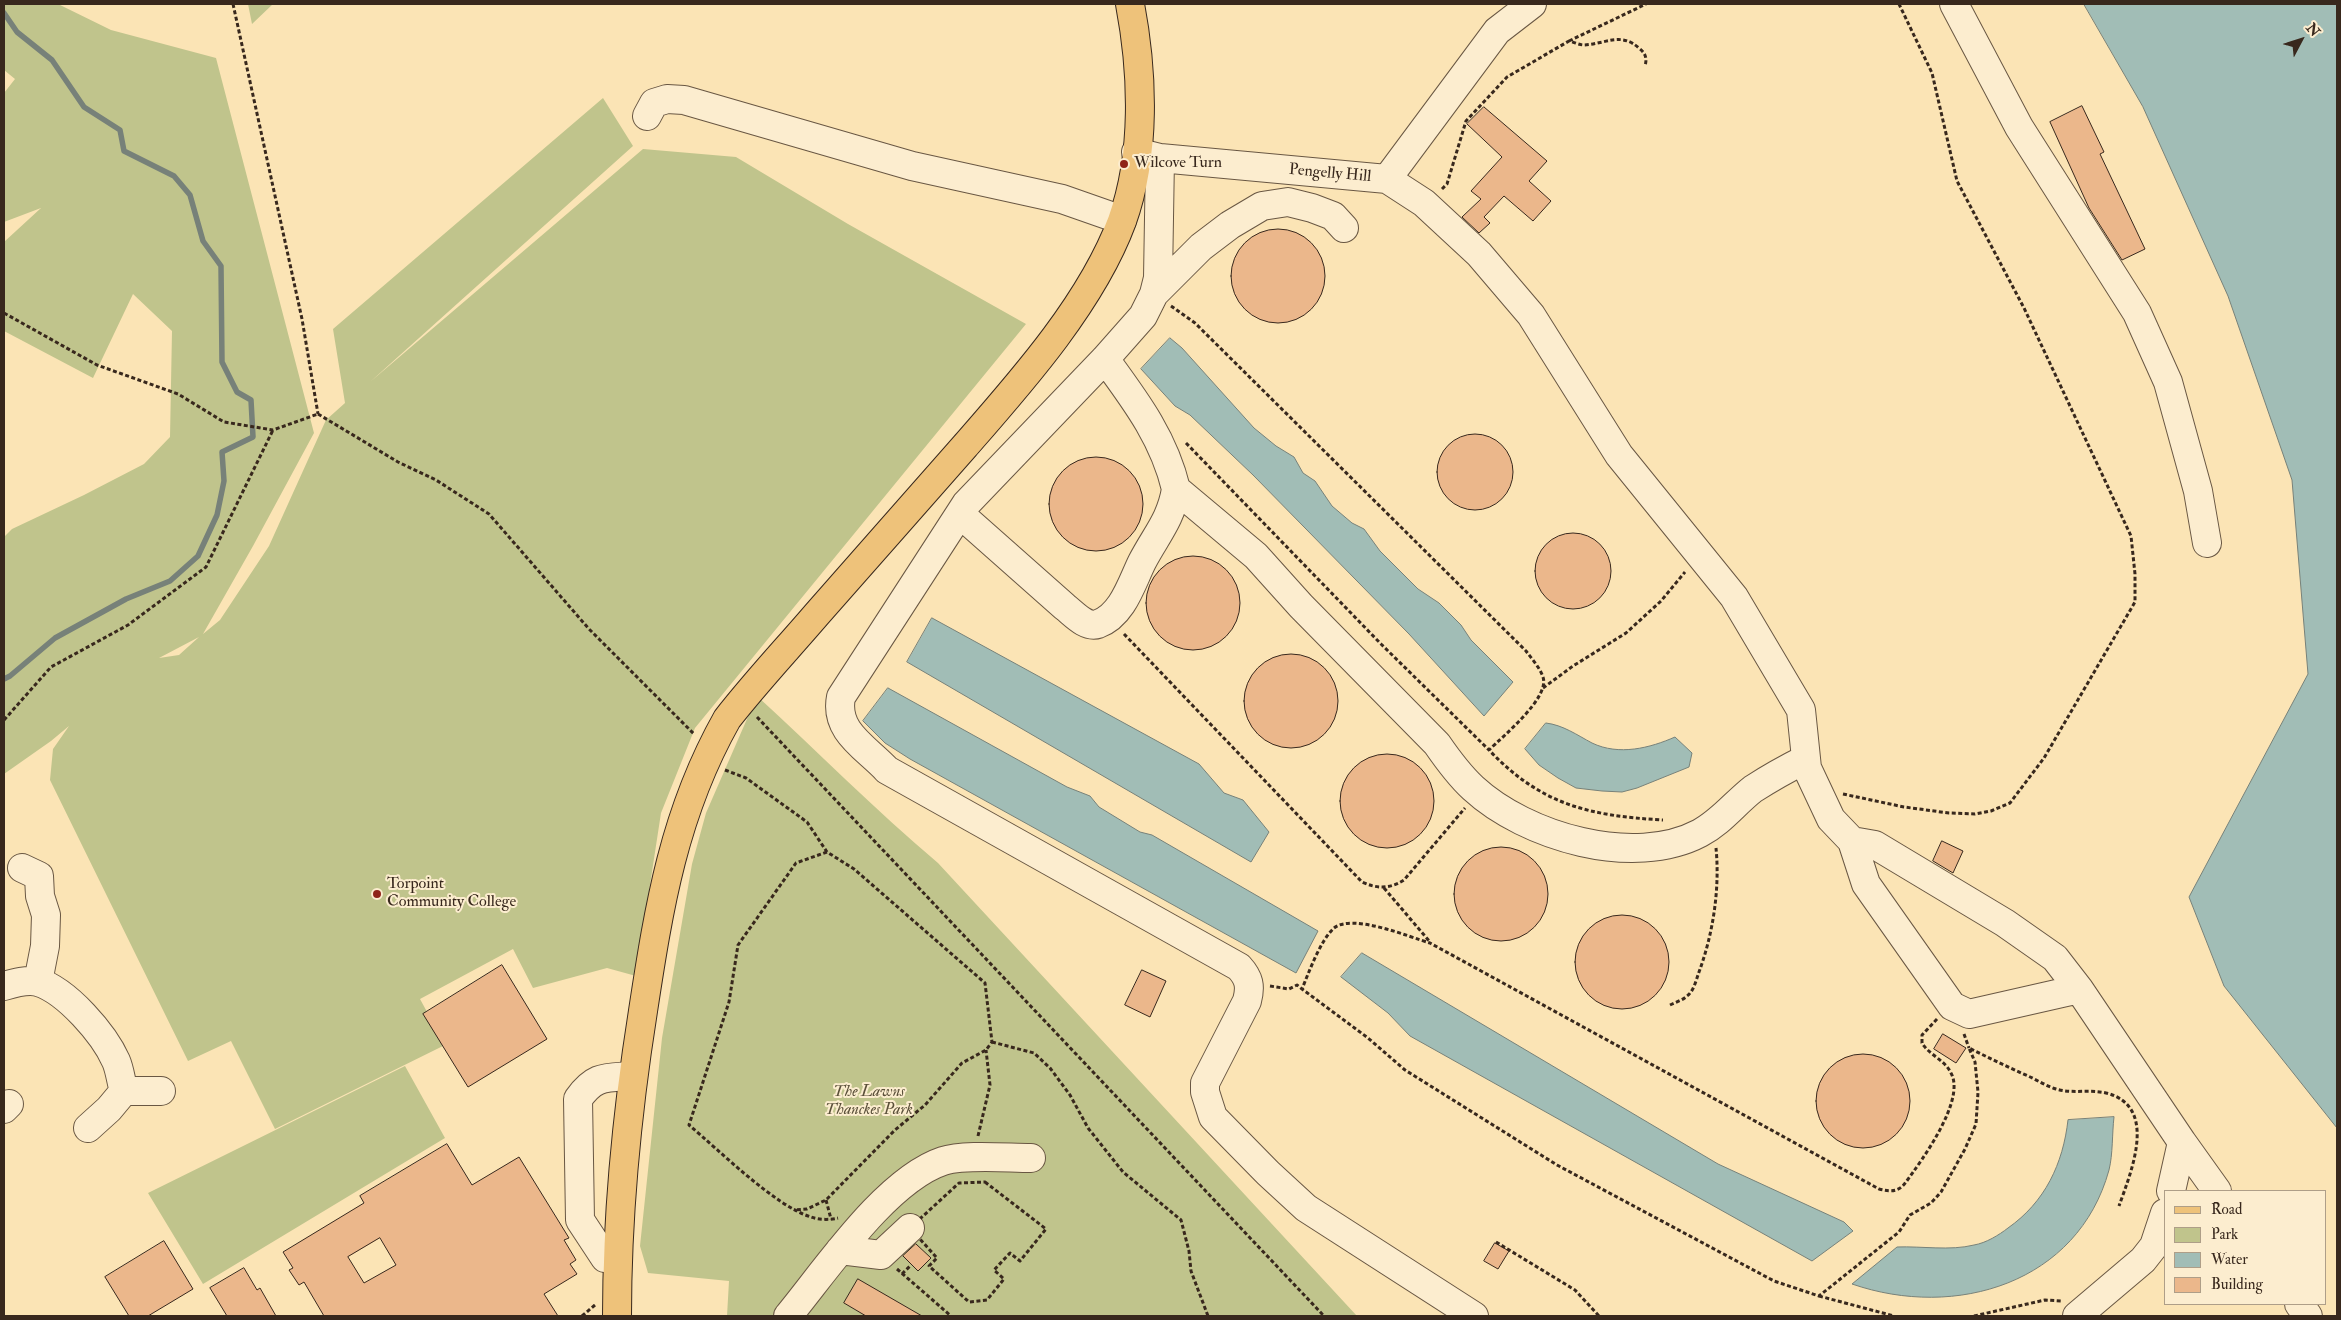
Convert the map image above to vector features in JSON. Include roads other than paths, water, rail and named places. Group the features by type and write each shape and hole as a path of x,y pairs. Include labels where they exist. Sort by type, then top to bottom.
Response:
{"main road":[{"path":"617,1316 617,1259 633,1076 654,940 671,855 688,799 707,754 727,719 1006,399 1058,332 1102,266 1148,155 1136,38 1130,4"}],"street":[{"name":"Pengelly Hill","path":"1148,155 1387,179 1497,31 1532,4"},
{"path":"1954,4 2019,127 2137,312 2168,382 2198,491 2207,543"},
{"path":"647,116 654,103 666,99 684,100 912,166 1062,199 1122,220"},
{"path":"1148,155 1158,278 1154,294 1144,316 966,504 841,697 839,708 843,724 854,740 887,770 1239,967 1248,976 1250,989 1247,1000 1205,1084 1205,1092 1213,1117 1268,1173 1306,1208 1474,1316"},
{"path":"1387,179 1424,204 1479,254 1531,315 1619,455 1734,597 1800,710 1807,768 1831,819 1852,840 1866,884 1952,1006 1969,1014 2079,988"},
{"path":"1154,294 1201,247 1230,225 1262,206 1288,202 1312,208 1333,216 1344,228"},
{"path":"960,514 1083,621 1097,624 1107,620 1124,600 1143,560 1156,541 1166,522 1176,489 1163,445 1149,421 1105,358"},
{"path":"1176,489 1256,556 1300,606 1437,744 1454,768 1478,792 1516,818 1563,837 1592,845 1637,848 1660,846 1699,834 1713,825 1753,790 1806,759"},
{"path":"1852,840 1875,846 2005,923 2055,958 2079,988 2216,1190"},
{"path":"38,982 45,946 46,915 40,896 40,870"},
{"path":"4,986 15,982 38,982 58,993 79,1010 99,1034 116,1061 124,1091"},
{"path":"617,1259 605,1258 580,1220 578,1099 588,1085 602,1078 633,1076"},
{"path":"124,1091 161,1091"},
{"path":"88,1128 109,1109 124,1091"},
{"path":"2171,1190 2182,1142"},
{"path":"788,1316 840,1250 873,1214 916,1173 944,1160 1030,1158"},
{"path":"2087,1308 2143,1260 2154,1246 2164,1215"},
{"path":"840,1250 881,1255 910,1228"},
{"path":"2299,1305 2308,1316"}],"water":[{"path":"2084,4 2337,4 2337,1128 2224,986 2189,897 2308,674 2292,480 2228,296 2143,107"},
{"path":"1170,338 1182,348 1254,428 1276,446 1294,457 1303,473 1315,481 1332,506 1352,523 1364,529 1380,551 1418,589 1439,603 1461,625 1471,640 1513,682 1484,716 1409,634 1253,475 1190,415 1175,406 1141,369"},
{"path":"932,618 1199,764 1224,793 1243,800 1269,832 1251,862 907,662"},
{"path":"888,688 1067,787 1090,796 1099,807 1140,832 1152,835 1318,931 1296,973 910,759 885,743 863,721"},
{"path":"1546,723 1564,728 1602,747 1613,749 1624,750 1645,747 1675,737 1692,753 1689,767 1622,792 1576,788 1539,765 1525,749"},
{"path":"1362,953 1718,1164 1844,1222 1853,1231 1812,1261 1410,1036 1388,1013 1341,977"},
{"path":"2114,1117 2109,1170 2093,1209 2070,1241 2041,1265 2008,1283 1971,1294 1932,1297 1892,1294 1852,1284 1897,1247 1965,1247 1979,1244 2001,1233 2021,1218 2042,1194 2050,1181 2062,1152 2068,1120"}],"waterway":[{"path":"4,13 17,32 52,60 84,107 120,130 124,151 174,176 190,195 203,241 221,266 222,362 237,392 251,400 253,437 222,452 224,481 217,515 198,556 170,581 126,599 55,638 4,679"}],"place":[{"name":"Wilcove Turn","path":"1124,164"},
{"name":"Torpoint Community College","path":"377,894"}],"park label":[{"name":"The Lawns Thanckes Park","path":"869,1102"}]}
